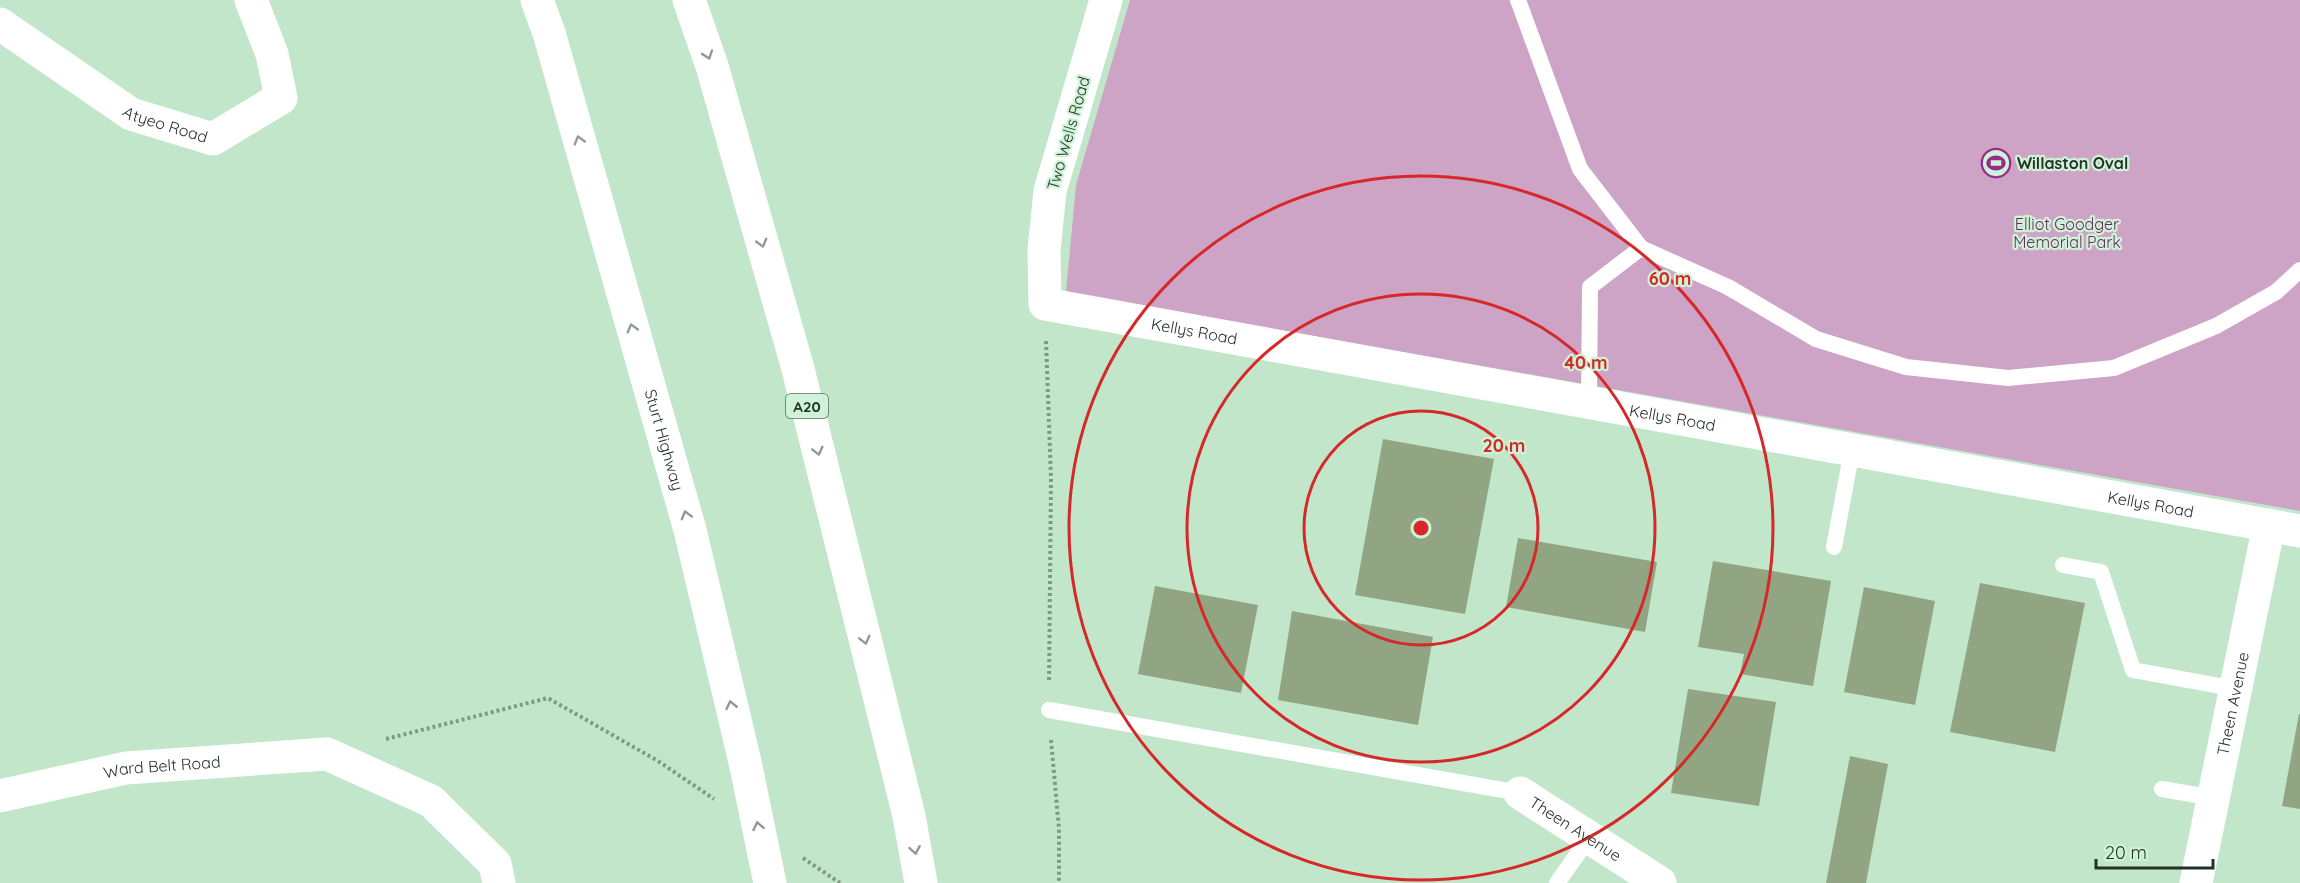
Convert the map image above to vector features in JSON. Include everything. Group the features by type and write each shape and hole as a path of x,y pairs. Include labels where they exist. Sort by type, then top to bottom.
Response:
{"main road":[{"name":"Atyeo Road","path":"0,24 131,114 213,139 281,98 272,54 251,0"},
{"name":"Sturt Highway","path":"537,0 552,44 690,530 745,762 770,883"},
{"name":"A20","path":"689,0 712,66 798,369 909,816 921,883"},
{"name":"Two Wells Road","path":"1045,304 1044,250 1050,191 1106,0"},
{"name":"Kellys Road","path":"1045,304 2285,528"},
{"name":"Theen Avenue","path":"2196,883 2236,689 2285,528"},
{"name":"Ward Belt Road","path":"0,796 126,768 327,754 431,801 495,864 500,883"},
{"name":"Theen Avenue","path":"1520,793 1660,883"}],"lane":[{"path":"1518,0 1580,169 1641,248 1728,287 1816,339 1906,367 2008,378 2114,368 2216,326 2276,292 2300,270"},
{"path":"1589,402 1590,287 1641,248"},
{"path":"1834,547 1852,450"},
{"path":"2063,566 2101,572 2133,670 2236,689"},
{"path":"1049,710 1520,793"},
{"path":"2162,789 2214,798"},
{"path":"1557,883 1589,838"}],"path":[{"path":"1045,304 1051,478 1049,710 1059,829 1059,883"},
{"path":"383,740 548,698 658,761 716,800"},
{"path":"802,857 840,883"}],"green space":[{"name":"Elliot Goodger Memorial Park","path":"1130,0 2300,0 2300,511 1066,292 1076,185"}],"building":[{"path":"1383,439 1494,459 1465,614 1355,595"},
{"path":"1518,538 1657,562 1645,632 1506,607"},
{"path":"1713,561 1831,581 1813,686 1740,674 1744,654 1698,647"},
{"path":"1980,583 2085,603 2055,752 1950,732"},
{"path":"1155,586 1258,605 1241,693 1138,674"},
{"path":"1864,587 1935,601 1915,705 1844,692"},
{"path":"1292,611 1433,637 1418,725 1278,700"},
{"path":"1688,689 1776,702 1759,806 1671,793"},
{"path":"2300,714 2300,809 2282,806"},
{"path":"1850,756 1888,764 1866,883 1826,883"}],"place":[{"name":"Willaston Oval","path":"1996,163"}]}
